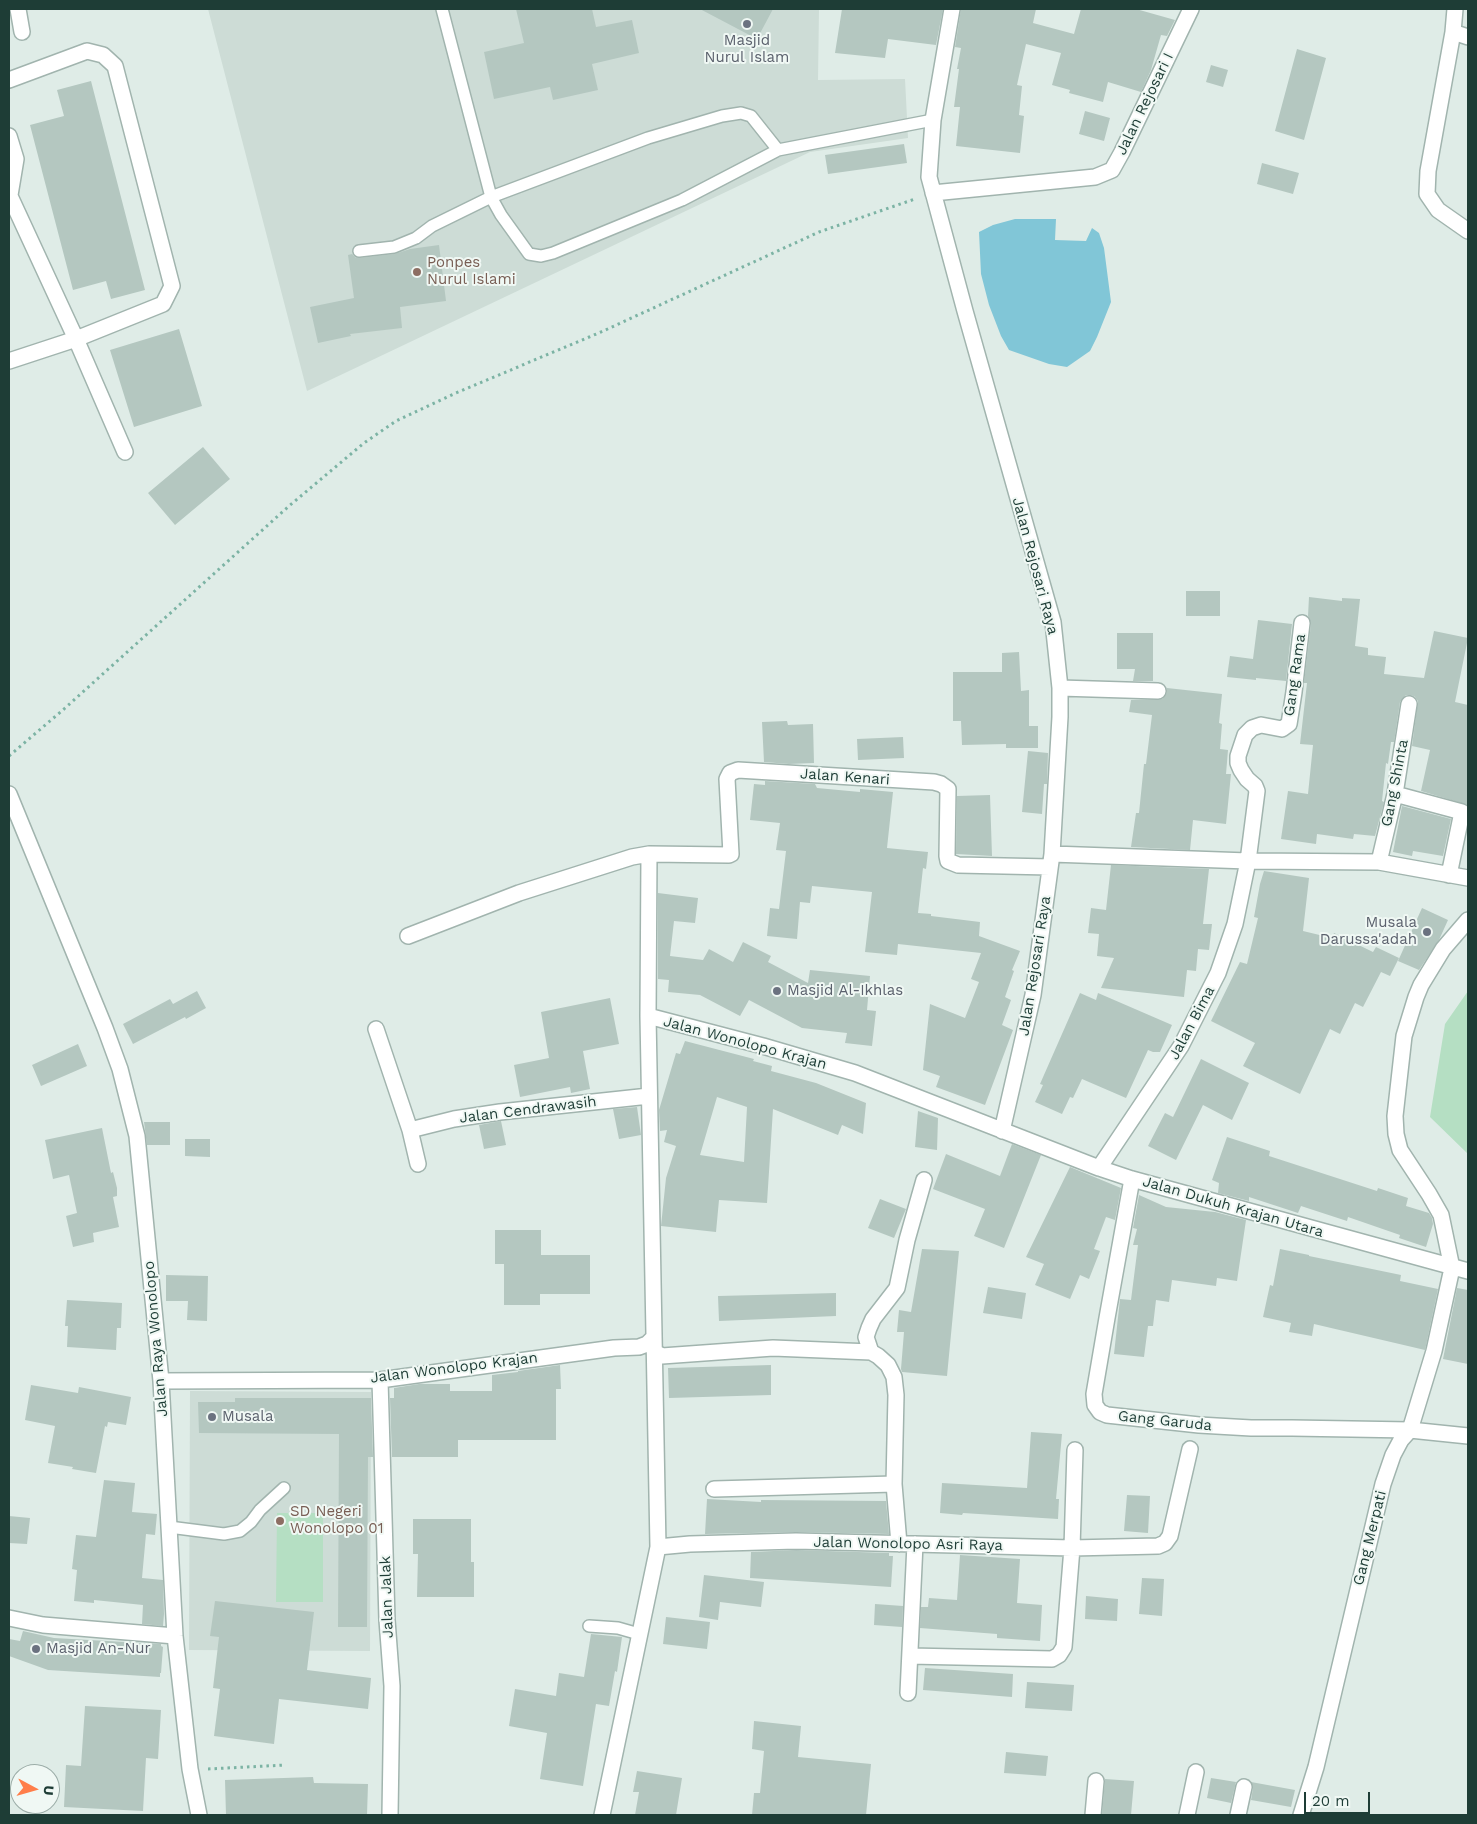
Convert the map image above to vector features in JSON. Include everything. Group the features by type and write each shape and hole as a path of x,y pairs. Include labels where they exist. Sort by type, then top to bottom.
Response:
{"street":[{"path":"18,9 22,32"},
{"name":"Jalan Rejosari Raya","path":"952,9 933,120 929,177 1053,622 1060,688 1060,717 1051,861 1033,995 1002,1130"},
{"name":"Jalan Rejosari I","path":"932,193 1095,177 1112,170 1192,9"},
{"path":"1455,9 1453,32 1428,171 1427,194 1438,210 1468,231"},
{"path":"1453,32 1468,37"},
{"path":"9,80 87,51 103,55 115,66 172,286 164,304 76,339 9,361"},
{"path":"9,136 16,159 9,195 76,339 125,452"},
{"name":"Gang Rama","path":"1248,861 1256,791 1255,786 1247,780 1241,770 1238,756 1245,735 1252,728 1261,725 1282,729 1289,724 1302,623"},
{"path":"1060,688 1158,691"},
{"name":"Gang Shinta","path":"1379,862 1395,794 1409,704"},
{"name":"Jalan Kenari","path":"408,936 519,893 632,856 649,854 731,854 727,779 730,773 738,770 934,782 941,784 948,789 948,861 958,865 1051,861"},
{"name":"Jalan Raya Wonolopo","path":"9,794 117,1061 137,1136 161,1381 174,1636 190,1769 198,1815"},
{"path":"1395,794 1462,812 1450,874"},
{"path":"648,1016 649,854"},
{"path":"1051,861 1379,862 1468,878"},
{"name":"Jalan Bima","path":"1099,1168 1181,1046 1218,974 1235,924 1248,861"},
{"path":"1452,1268 1441,1215 1400,1150 1396,1134 1395,1116 1404,1036 1416,997 1421,985 1443,949 1468,920"},
{"name":"Jalan Wonolopo Krajan","path":"602,1815 658,1547 648,1096 648,1016 763,1046 855,1073 1002,1130"},
{"path":"376,1029 410,1130 418,1164"},
{"name":"Jalan Cendrawasih","path":"410,1130 454,1119 500,1112 648,1096"},
{"name":"Jalan Dukuh Krajan Utara","path":"1002,1130 1132,1179 1468,1271"},
{"name":"Gang Garuda","path":"1132,1179 1094,1394 1095,1405 1100,1412 1108,1415 1242,1428 1410,1430 1468,1436"},
{"path":"870,1352 866,1337 873,1319 897,1288 924,1180"},
{"name":"Gang Merpati","path":"1302,1815 1316,1767 1383,1484 1393,1455 1401,1440 1410,1430 1434,1351 1452,1268"},
{"path":"654,1344 662,1356 773,1348 870,1352 878,1356 888,1365 894,1377 896,1396 894,1484 899,1544"},
{"name":"Jalan Wonolopo Krajan","path":"161,1381 380,1380 654,1344"},
{"name":"Jalan Jalak","path":"380,1380 387,1620 392,1686 390,1815"},
{"name":"Jalan Wonolopo Asri Raya","path":"658,1547 690,1544 796,1541 1072,1548 1158,1546 1165,1543 1170,1536 1190,1449"},
{"path":"910,1656 1052,1659 1059,1655 1064,1647 1072,1548 1075,1450"},
{"path":"714,1489 894,1484"},
{"path":"908,1693 915,1544"},
{"path":"9,1618 43,1625 174,1636"},
{"path":"1187,1815 1196,1772"},
{"path":"1093,1815 1096,1781"},
{"path":"1238,1815 1244,1787"}],"lane":[{"path":"442,9 491,196 501,215 529,254 540,256 554,253 682,200 778,150 933,120"},
{"path":"359,250 394,247 416,238 432,226 491,196 648,138 722,116 741,113 751,116 778,150"},
{"path":"169,1527 224,1534 240,1531 284,1488"},
{"path":"589,1626 618,1628 639,1634"}],"path":[{"path":"9,756 64,709 289,506 364,443 396,421 456,393 601,332 819,232 932,193"},
{"path":"190,1769 285,1765"}],"shaded area":[{"name":"Ponpes Nurul Islami","path":"208,9 819,9 818,80 905,79 908,138 810,152 307,391"},
{"name":"SD Negeri Wonolopo 01","path":"190,1391 371,1392 370,1651 189,1650"}],"green space":[{"path":"1468,991 1468,1154 1430,1117 1445,1024"},
{"path":"277,1513 323,1513 323,1602 276,1602"}],"water":[{"path":"1015,219 1056,219 1055,240 1086,241 1092,228 1099,233 1104,248 1111,302 1090,351 1067,367 1049,364 1009,350 1001,336 989,305 981,274 979,232 993,225"}],"building":[{"path":"516,9 592,9 596,27 632,20 639,53 592,64 598,90 553,100 550,87 494,99 484,52 524,43"},
{"name":"Masjid Nurul Islam","path":"700,9 773,9 757,39"},
{"path":"842,9 943,9 936,45 888,39 885,58 835,53"},
{"path":"961,9 1036,9 1033,23 1074,34 1081,9 1136,9 1175,20 1167,36 1161,35 1151,70 1141,92 1108,82 1103,102 1069,93 1070,90 1052,85 1061,53 1026,44 1017,85 1022,86 1019,115 1024,116 1020,153 956,146 960,107 954,107 961,48 955,47"},
{"path":"1297,49 1326,58 1304,140 1275,131"},
{"path":"1211,65 1228,70 1223,87 1206,82"},
{"path":"91,81 145,290 111,299 106,281 73,290 30,125 64,116 57,90"},
{"path":"1085,111 1110,118 1104,141 1079,134"},
{"path":"904,144 907,163 828,174 825,155"},
{"path":"1262,163 1299,173 1293,194 1257,184"},
{"path":"439,245 446,301 400,307 402,328 350,334 351,336 318,343 310,307 354,298 348,255 352,254 356,258 360,258 395,254 410,249"},
{"path":"179,329 202,406 134,427 110,350"},
{"path":"203,447 230,479 175,525 148,493"},
{"path":"1186,591 1220,591 1220,616 1186,616"},
{"path":"1309,597 1342,601 1342,598 1360,599 1355,646 1368,648 1368,655 1386,657 1384,674 1424,678 1434,631 1468,638 1455,702 1468,705 1468,805 1421,791 1430,750 1412,746 1418,701 1414,696 1406,695 1400,702 1394,742 1391,742 1388,764 1386,763 1382,801 1384,802 1375,836 1354,834 1353,839 1317,834 1316,844 1281,839 1288,791 1308,794 1313,745 1300,744 1307,683 1304,683 1311,624 1308,616"},
{"path":"1258,620 1292,624 1286,681 1227,677 1230,656 1253,659"},
{"path":"1117,633 1153,633 1153,681 1133,681 1135,669 1117,669"},
{"path":"1019,652 1021,691 1029,690 1029,726 1038,726 1038,748 1006,748 1006,744 962,745 961,721 953,721 953,672 1002,672 1002,653"},
{"path":"1167,688 1222,694 1219,723 1222,724 1220,749 1228,750 1226,774 1231,774 1226,824 1193,820 1190,850 1131,847 1136,813 1139,813 1152,715 1129,712 1131,700 1162,699 1166,695"},
{"path":"787,721 788,725 813,724 814,763 764,762 762,722"},
{"path":"903,737 904,758 858,760 857,739"},
{"path":"1028,751 1048,753 1047,784 1044,784 1042,814 1022,812"},
{"path":"765,781 815,784 817,788 860,792 860,789 893,792 887,848 928,852 926,869 923,868 918,913 980,922 979,936 1020,951 1012,970 1014,971 1005,997 1011,1000 1002,1025 1013,1030 985,1105 936,1087 940,1076 923,1070 930,1004 965,1018 979,982 971,979 981,953 898,944 897,955 865,952 872,892 812,886 810,903 800,902 797,939 767,936 770,908 779,909 786,851 776,850 780,823 750,820 754,784 765,785"},
{"path":"990,795 992,856 956,854 957,796"},
{"path":"1402,806 1451,819 1443,856 1413,851 1412,856 1393,852"},
{"path":"1111,865 1209,869 1203,924 1212,924 1209,950 1198,949 1196,971 1187,970 1184,997 1101,988 1114,958 1097,956 1099,934 1088,933 1091,908 1106,910"},
{"path":"1264,871 1309,878 1303,931 1332,938 1334,933 1373,952 1376,947 1399,958 1390,976 1381,972 1363,1007 1355,1003 1340,1034 1330,1029 1300,1094 1243,1066 1255,1043 1211,1021 1240,962 1247,964 1258,918 1254,917"},
{"path":"658,893 698,898 695,923 674,921 670,956 703,960 709,949 733,962 743,942 771,956 768,962 808,983 810,970 870,976 867,1010 876,1011 872,1046 845,1043 847,1033 802,1028 749,1000 740,1016 700,995 668,992 669,980 658,979"},
{"name":"Musala Darussa'adah","path":"1422,908 1448,920 1439,940 1419,970 1398,961"},
{"path":"197,991 206,1008 133,1044 123,1024 170,999 173,1004"},
{"path":"1080,993 1096,1000 1098,993 1172,1025 1160,1052 1148,1050 1126,1098 1082,1079 1073,1098 1070,1097 1062,1114 1035,1102 1043,1085 1040,1084"},
{"path":"610,998 619,1044 583,1051 590,1089 571,1093 570,1087 520,1097 514,1065 549,1058 541,1012"},
{"path":"685,1041 754,1059 753,1061 772,1066 771,1071 816,1083 866,1103 863,1134 842,1125 838,1135 773,1109 767,1203 719,1200 716,1232 661,1226 666,1178 676,1146 664,1142 667,1130 660,1131 659,1110 676,1053 680,1054","holes":["717,1097 747,1107 744,1162 700,1155"]},
{"path":"78,1044 87,1066 41,1086 32,1065"},
{"path":"1201,1059 1249,1083 1232,1120 1203,1105 1176,1160 1148,1146 1165,1113 1173,1117"},
{"path":"637,1107 641,1135 619,1139 613,1109"},
{"path":"918,1111 938,1118 937,1150 915,1147"},
{"path":"501,1121 506,1145 484,1149 479,1125"},
{"path":"144,1122 170,1122 170,1145 147,1145"},
{"path":"102,1128 111,1173 113,1172 117,1188 117,1196 113,1197 119,1227 93,1233 94,1242 73,1247 66,1216 77,1213 69,1175 53,1179 45,1140"},
{"path":"1227,1137 1270,1151 1269,1156 1377,1191 1378,1188 1408,1198 1406,1206 1429,1213 1432,1218 1433,1224 1426,1247 1399,1238 1400,1235 1348,1217 1347,1221 1301,1206 1298,1213 1249,1197 1249,1201 1218,1193 1219,1183 1212,1180"},
{"path":"185,1139 210,1139 210,1157 185,1156"},
{"path":"1012,1144 1041,1155 1004,1248 974,1236 985,1209 933,1189 946,1154 1000,1176"},
{"path":"1070,1167 1121,1188 1115,1220 1106,1217 1094,1249 1100,1251 1089,1279 1080,1275 1070,1299 1035,1285 1044,1264 1026,1257"},
{"path":"1139,1195 1166,1207 1215,1212 1246,1220 1237,1281 1217,1278 1216,1286 1172,1280 1169,1302 1156,1300 1153,1326 1148,1326 1144,1357 1114,1354 1120,1299 1131,1300 1138,1245 1133,1245 1137,1229 1133,1228"},
{"path":"880,1199 906,1209 894,1238 868,1228"},
{"path":"495,1230 541,1230 541,1255 590,1255 590,1294 540,1294 540,1305 504,1305 504,1264 495,1264"},
{"path":"922,1249 959,1251 947,1376 902,1372 901,1369 904,1332 897,1332 899,1310 911,1312"},
{"path":"1280,1249 1401,1275 1400,1281 1438,1289 1425,1350 1314,1324 1312,1336 1289,1332 1291,1323 1263,1317 1270,1285 1273,1286"},
{"path":"166,1275 208,1276 207,1321 187,1320 188,1301 166,1301"},
{"path":"988,1287 1026,1293 1022,1319 983,1313"},
{"path":"1457,1288 1468,1290 1468,1364 1443,1359"},
{"path":"836,1293 836,1316 719,1321 718,1296"},
{"path":"67,1300 122,1303 121,1328 117,1328 116,1350 67,1347 68,1326 65,1326"},
{"path":"560,1365 561,1389 556,1389 556,1440 458,1440 458,1457 392,1457 390,1398 394,1398 394,1388 419,1384 450,1384 450,1391 492,1391 492,1375"},
{"path":"771,1365 771,1395 669,1398 668,1368"},
{"path":"31,1385 78,1393 79,1387 131,1397 126,1425 108,1422 107,1427 105,1426 96,1473 48,1463 55,1426 25,1420"},
{"path":"235,1398 371,1398 373,1457 368,1457 367,1627 338,1627 339,1434 199,1433 198,1402 235,1402"},
{"path":"1031,1432 1062,1434 1056,1499 1059,1499 1058,1519 940,1513 942,1483 1027,1488"},
{"path":"104,1480 135,1483 132,1512 157,1514 155,1535 146,1534 142,1578 163,1580 163,1626 142,1624 143,1605 94,1600 94,1603 74,1601 77,1570 72,1569 76,1535 96,1537"},
{"path":"1127,1495 1150,1496 1148,1533 1124,1531"},
{"path":"707,1499 761,1502 761,1500 886,1501 889,1534 796,1532 705,1534"},
{"path":"9,1516 30,1518 27,1544 9,1543"},
{"path":"413,1519 471,1519 471,1562 474,1562 474,1597 417,1597 418,1554 413,1554"},
{"path":"796,1550 889,1553 889,1556 893,1556 891,1587 750,1578 751,1552"},
{"path":"960,1555 1020,1559 1017,1603 1042,1605 1040,1641 997,1638 997,1634 920,1628 921,1607 928,1607 929,1598 957,1600"},
{"path":"704,1575 764,1582 761,1607 720,1602 718,1620 699,1617"},
{"path":"1142,1578 1164,1579 1162,1616 1139,1614"},
{"path":"1086,1596 1118,1599 1117,1621 1085,1619"},
{"path":"215,1601 314,1612 307,1670 371,1678 368,1709 279,1699 274,1744 214,1736 220,1689 213,1688 219,1637 210,1636"},
{"path":"875,1604 903,1606 902,1627 874,1625"},
{"path":"666,1617 710,1622 707,1649 663,1644"},
{"path":"23,1631 54,1638 161,1644 163,1647 160,1677 48,1670 9,1656 9,1639 20,1641"},
{"path":"591,1634 622,1637 617,1672 615,1671 609,1706 596,1704 583,1786 540,1779 547,1733 509,1726 515,1689 556,1696 559,1673 584,1677"},
{"path":"925,1668 1013,1674 1012,1697 923,1690"},
{"path":"1027,1682 1074,1685 1072,1711 1025,1708"},
{"path":"85,1706 161,1710 158,1759 146,1758 143,1811 64,1807 66,1765 81,1766"},
{"path":"754,1721 801,1726 798,1757 871,1764 866,1815 752,1815 754,1793 760,1793 764,1751 752,1749"},
{"path":"1006,1752 1048,1756 1046,1776 1004,1773"},
{"path":"637,1771 682,1778 676,1815 635,1815 639,1792 633,1792"},
{"path":"313,1777 314,1783 368,1784 367,1815 226,1815 225,1780"},
{"path":"1211,1778 1236,1782 1231,1803 1207,1798"},
{"path":"1105,1779 1134,1781 1131,1815 1102,1815"},
{"path":"1251,1782 1295,1790 1291,1807 1251,1800 1253,1788"}],"place":[{"name":"Masjid Nurul Islam","path":"747,24"},
{"name":"Ponpes Nurul Islami","path":"417,272"},
{"name":"Musala Darussa'adah","path":"1427,932"},
{"name":"Masjid Al-Ikhlas","path":"777,991"},
{"name":"Musala","path":"212,1417"},
{"name":"SD Negeri Wonolopo 01","path":"280,1521"},
{"name":"Masjid An-Nur","path":"36,1649"}]}
